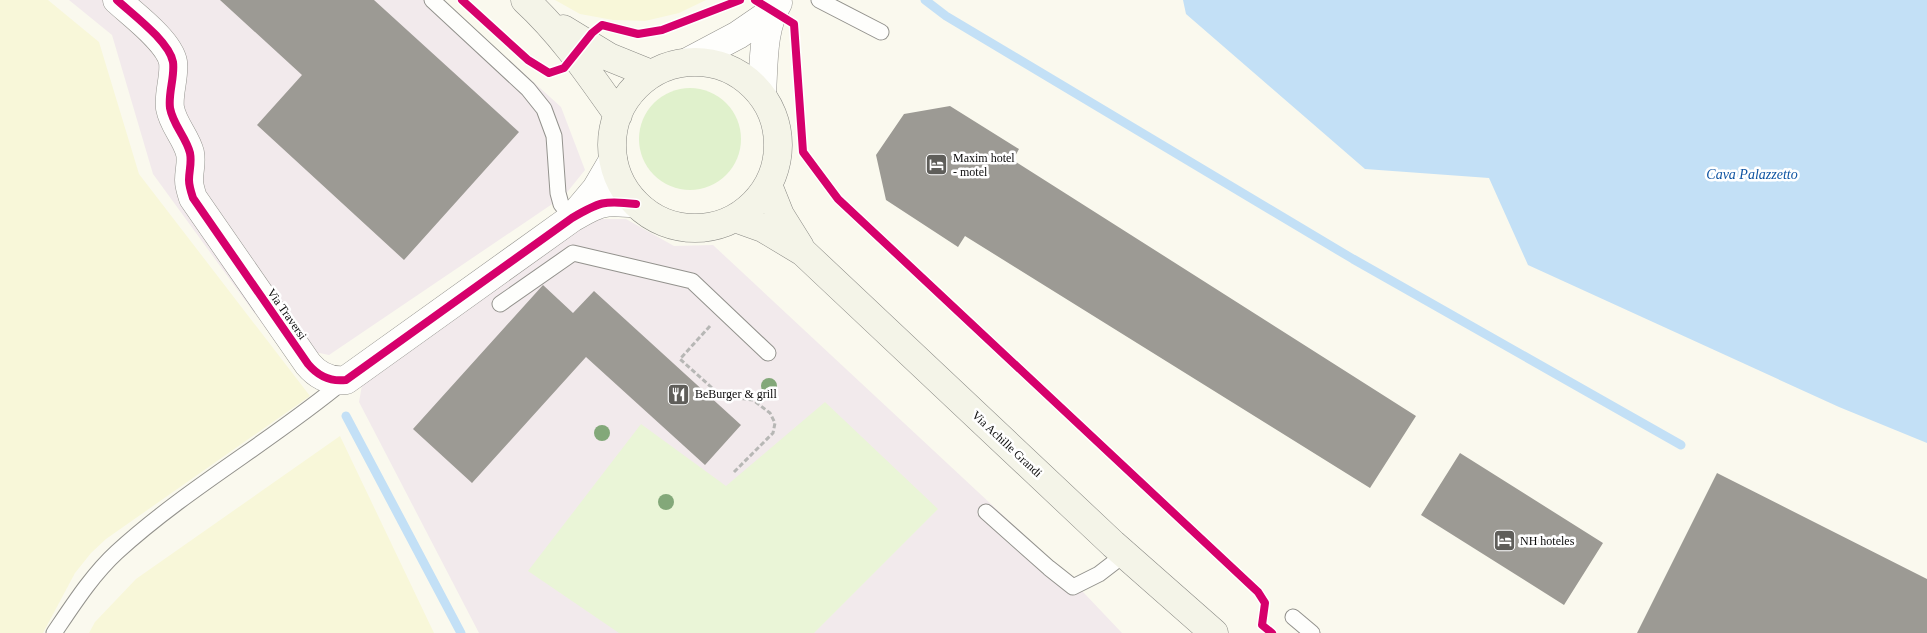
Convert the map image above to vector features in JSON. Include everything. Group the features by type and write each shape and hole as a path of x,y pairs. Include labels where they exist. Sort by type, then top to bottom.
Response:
{"main road":[{"path":"535,9 609,58 651,74"},
{"path":"535,9 575,54 618,115"},
{"path":"689,61 714,62 732,69 755,86 774,115 779,139 777,163 768,185 754,204 735,218 712,226 685,228 670,225 659,220 636,204 620,181 613,160 612,143 618,115 631,92 651,74 670,65 689,61"},
{"name":"Via Achille Grandi","path":"768,185 780,215 803,252"},
{"name":"Via Achille Grandi","path":"735,218 763,228 803,252 1125,554 1214,633"}],"street":[{"name":"Via Traversi","path":"117,0 157,37 170,54 173,62 170,107 177,127 190,153 192,166 189,179 193,198 308,364 325,378 346,380"},
{"path":"689,61 726,42 776,5"},
{"path":"762,94 765,50 776,5"},
{"path":"572,218 596,189 613,160"},
{"path":"346,380 572,218 596,204 615,202 636,204"}],"lane":[{"path":"432,0 528,89 544,110 554,136 558,193 562,204 572,218"},
{"path":"820,0 882,32"},
{"path":"500,304 573,253 692,281 768,353"},
{"path":"54,633 80,594 116,553 161,515 316,405 346,380"},
{"path":"986,512 1073,587 1099,574 1125,554"},
{"path":"1293,617 1312,633"}],"path":[{"path":"723,311 680,359 721,396 753,400 770,414 775,423 773,433 734,472"}],"shaded area":[{"path":"69,0 443,0 561,107 585,170 564,196 329,355 277,344 153,174 112,35"},
{"path":"589,219 626,219 674,246 713,245 1065,573 1122,633 479,633 359,402 362,385"}],"green space":[{"path":"0,0 48,0 99,42 139,174 310,396 106,539 91,553 75,573 43,633 0,633"},
{"path":"555,0 706,0 679,13 645,21 613,20 580,14"},
{"path":"690,88 710,92 726,103 737,119 741,139 737,159 726,175 710,186 690,190 670,186 654,175 643,159 639,139 643,119 654,103 670,92"},
{"path":"825,402 938,509 814,633 619,633 528,571 641,424 726,486"},
{"path":"340,436 434,633 89,633 95,622 136,579"}],"water":[{"name":"Cava Palazzetto","path":"1183,0 1927,0 1927,443 1839,407 1528,265 1489,178 1365,169 1186,14"}],"building":[{"path":"220,0 374,0 519,132 404,260 257,125 302,75"},
{"path":"950,106 1019,149 1013,160 1416,416 1370,488 965,236 958,247 886,200 876,155 904,114"},
{"path":"543,285 573,313 594,291 741,425 705,465 586,357 472,483 413,429"},
{"path":"1460,453 1603,543 1564,605 1421,515"},
{"path":"1717,473 1927,579 1927,633 1637,633"}],"waterway":[{"path":"925,0 946,16 1353,259 1681,445"},
{"path":"346,416 461,633"}],"cycle path":[{"path":"117,0 165,45 170,54 173,62 170,108 190,153 189,182 193,198 308,364 325,377 335,380 346,380 572,218 602,203 636,204"},
{"path":"462,0 528,60 549,73 564,68 592,33 602,25 638,34 662,30 740,0"},
{"path":"755,0 794,24 803,152 838,199 1258,592 1265,603 1262,625 1272,633"}],"place":[{"name":"Maxim hotel - motel","path":"937,165"},
{"name":"BeBurger & grill","path":"679,394"},
{"name":"NH hoteles","path":"1504,541"}]}
